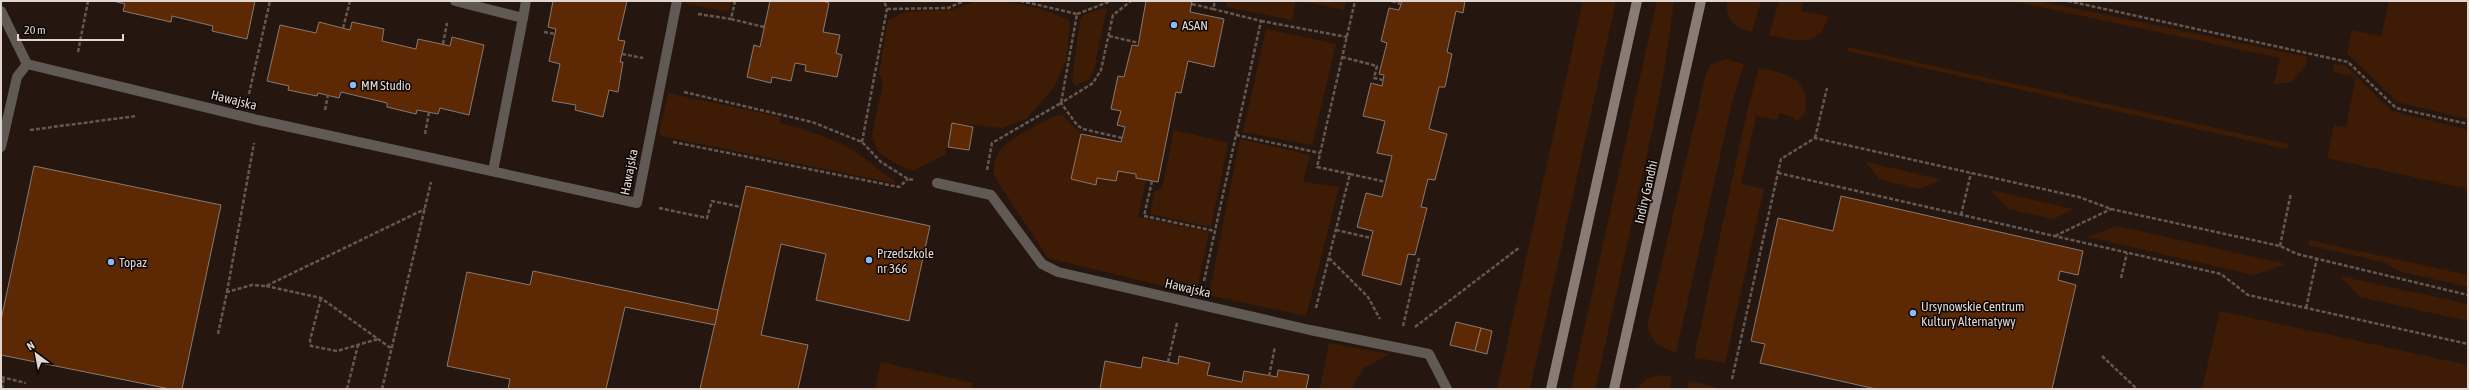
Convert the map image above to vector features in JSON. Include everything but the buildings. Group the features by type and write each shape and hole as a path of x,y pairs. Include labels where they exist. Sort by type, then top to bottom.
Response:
{"street":[{"path":"455,1 523,18"},
{"path":"493,171 526,1"},
{"name":"Hawajska","path":"27,64 258,120 637,203 677,1"},
{"path":"1551,389 1637,1"},
{"name":"Indiry Gandhi","path":"1614,389 1701,1"},
{"path":"1,10 27,64 17,77 1,147"},
{"name":"Hawajska","path":"937,184 991,195 1042,264 1058,272 1281,323 1429,354 1447,389"}],"path":[{"path":"73,75 88,1"},
{"path":"244,116 270,1"},
{"path":"343,28 350,1"},
{"path":"731,18 735,1"},
{"path":"862,142 886,9 884,1"},
{"path":"886,9 948,8 964,1"},
{"path":"1021,1 1039,2 1077,14 1111,1"},
{"path":"982,192 992,143 1093,83 1101,70 1113,15 1131,1"},
{"path":"1213,9 1215,1"},
{"path":"1355,1 1317,167 1386,182"},
{"path":"1392,1 1401,4"},
{"path":"2068,1 2348,62 2396,108 2468,124"},
{"path":"1192,4 1261,21 1347,37"},
{"path":"1077,14 1061,103 1077,125 1082,129 1122,138"},
{"path":"704,15 731,18 764,27"},
{"path":"1200,304 1261,21"},
{"path":"1109,36 1139,43"},
{"path":"622,54 639,57"},
{"path":"1342,57 1377,66 1374,78 1383,80"},
{"path":"660,87 779,113 812,122 862,142 881,162 908,179 937,184"},
{"path":"1815,138 1827,88"},
{"path":"5,134 138,116"},
{"path":"218,334 258,120"},
{"path":"1236,134 1320,153"},
{"path":"649,137 899,186 908,179"},
{"path":"1732,379 1781,159 1815,138 2079,197 2111,209 2280,246 2297,254 2468,295"},
{"path":"382,389 436,160"},
{"path":"1778,173 2221,274 2248,295 2468,344"},
{"path":"1961,215 1971,173"},
{"path":"1316,309 1350,174"},
{"path":"1152,181 1144,216 1215,231"},
{"path":"2280,246 2291,193"},
{"path":"637,203 708,218 712,201 741,208"},
{"path":"266,286 425,209"},
{"path":"2054,236 2111,209"},
{"path":"1336,230 1371,238"},
{"path":"1402,348 1408,332 1520,247"},
{"path":"2121,278 2127,253"},
{"path":"1329,258 1368,297 1375,306 1382,324 1395,335 1402,348"},
{"path":"1402,348 1402,331 1419,258"},
{"path":"2306,308 2318,258"},
{"path":"227,292 252,285 266,286 321,298 392,349"},
{"path":"321,298 310,340 311,346 337,351 378,339"},
{"path":"1168,362 1182,300"},
{"path":"1269,376 1281,323"},
{"path":"347,389 358,345"},
{"path":"2102,356 2137,389"},
{"path":"2,389 3,377 26,382"}],"shaded area":[{"path":"686,1 731,1 729,12 686,4"},
{"path":"978,1 1026,5 1070,21 1066,61 1054,87 1026,119 1002,128 952,123 945,155 913,171 900,166 879,153 872,136 883,83 879,73 888,20 905,12 950,10"},
{"path":"1227,1 1296,1 1292,20 1226,7"},
{"path":"1303,1 1346,1 1344,10"},
{"path":"1583,1 1616,1 1530,389 1497,389"},
{"path":"1657,1 1674,1 1664,71 1600,368 1595,389 1571,389"},
{"path":"1727,1 1761,1 1752,32 1741,28 1732,22 1728,13"},
{"path":"1779,1 1803,1 1802,11 1828,16 1824,27 1819,34 1813,38 1805,40 1787,39 1769,35"},
{"path":"2012,1 2040,1 2307,57 2306,65 2292,82 2274,84 2280,58"},
{"path":"2389,1 2468,1 2468,119 2397,102 2347,53 2352,30 2381,36"},
{"path":"1107,8 1094,69 1089,80 1076,85 1072,81 1080,20 1085,14"},
{"path":"1266,29 1336,44 1312,145 1243,132"},
{"path":"1848,47 2288,144 2287,149 1847,51"},
{"path":"1725,59 1744,64 1732,103 1676,353 1658,344 1652,337 1647,327 1706,74 1710,65"},
{"path":"2334,64 2346,66 2392,111 2468,130 2468,189 2327,158 2334,125 2346,127 2356,77 2333,72"},
{"path":"1759,68 1775,71 1796,81 1805,93 1806,107 1800,119 1794,120 1794,117 1779,113 1777,120 1756,116 1741,184 1764,189 1725,363 1694,357 1748,107"},
{"path":"668,93 780,117 780,123 809,131 854,151 894,180 894,183 661,136 659,132"},
{"path":"1057,115 1062,115 1081,134 1071,179 1096,185 1097,178 1116,181 1118,171 1136,174 1136,178 1146,180 1138,217 1209,232 1196,294 1048,258 994,176 994,167 997,155 1009,141"},
{"path":"1174,130 1228,143 1211,227 1150,214 1155,191 1162,188"},
{"path":"1240,139 1310,155 1303,182 1339,187 1306,316 1209,295"},
{"path":"1866,162 1943,180 1919,189 1879,179"},
{"path":"1991,190 2073,209 2054,219 2008,209"},
{"path":"2117,226 2286,264 2254,275 2088,237"},
{"path":"2309,240 2468,275 2468,287 2398,271 2386,263 2308,245"},
{"path":"2340,276 2468,304 2468,321 2360,297"},
{"path":"2220,311 2468,365 2468,389 2202,389"},
{"path":"1329,343 1389,354 1364,368 1351,389 1320,389"},
{"path":"881,362 973,383 972,389 875,389"},
{"path":"1664,375 1672,377 1669,389 1637,389 1642,383 1649,379"},
{"path":"1689,381 1713,386 1716,389 1687,389"}],"place":[{"name":"ASAN","path":"1174,25"},
{"name":"MM Studio","path":"353,85"},
{"name":"Przedszkole nr 366","path":"869,260"},
{"name":"Topaz","path":"111,262"},
{"name":"Ursynowskie Centrum Kultury Alternatywy","path":"1913,313"}]}
